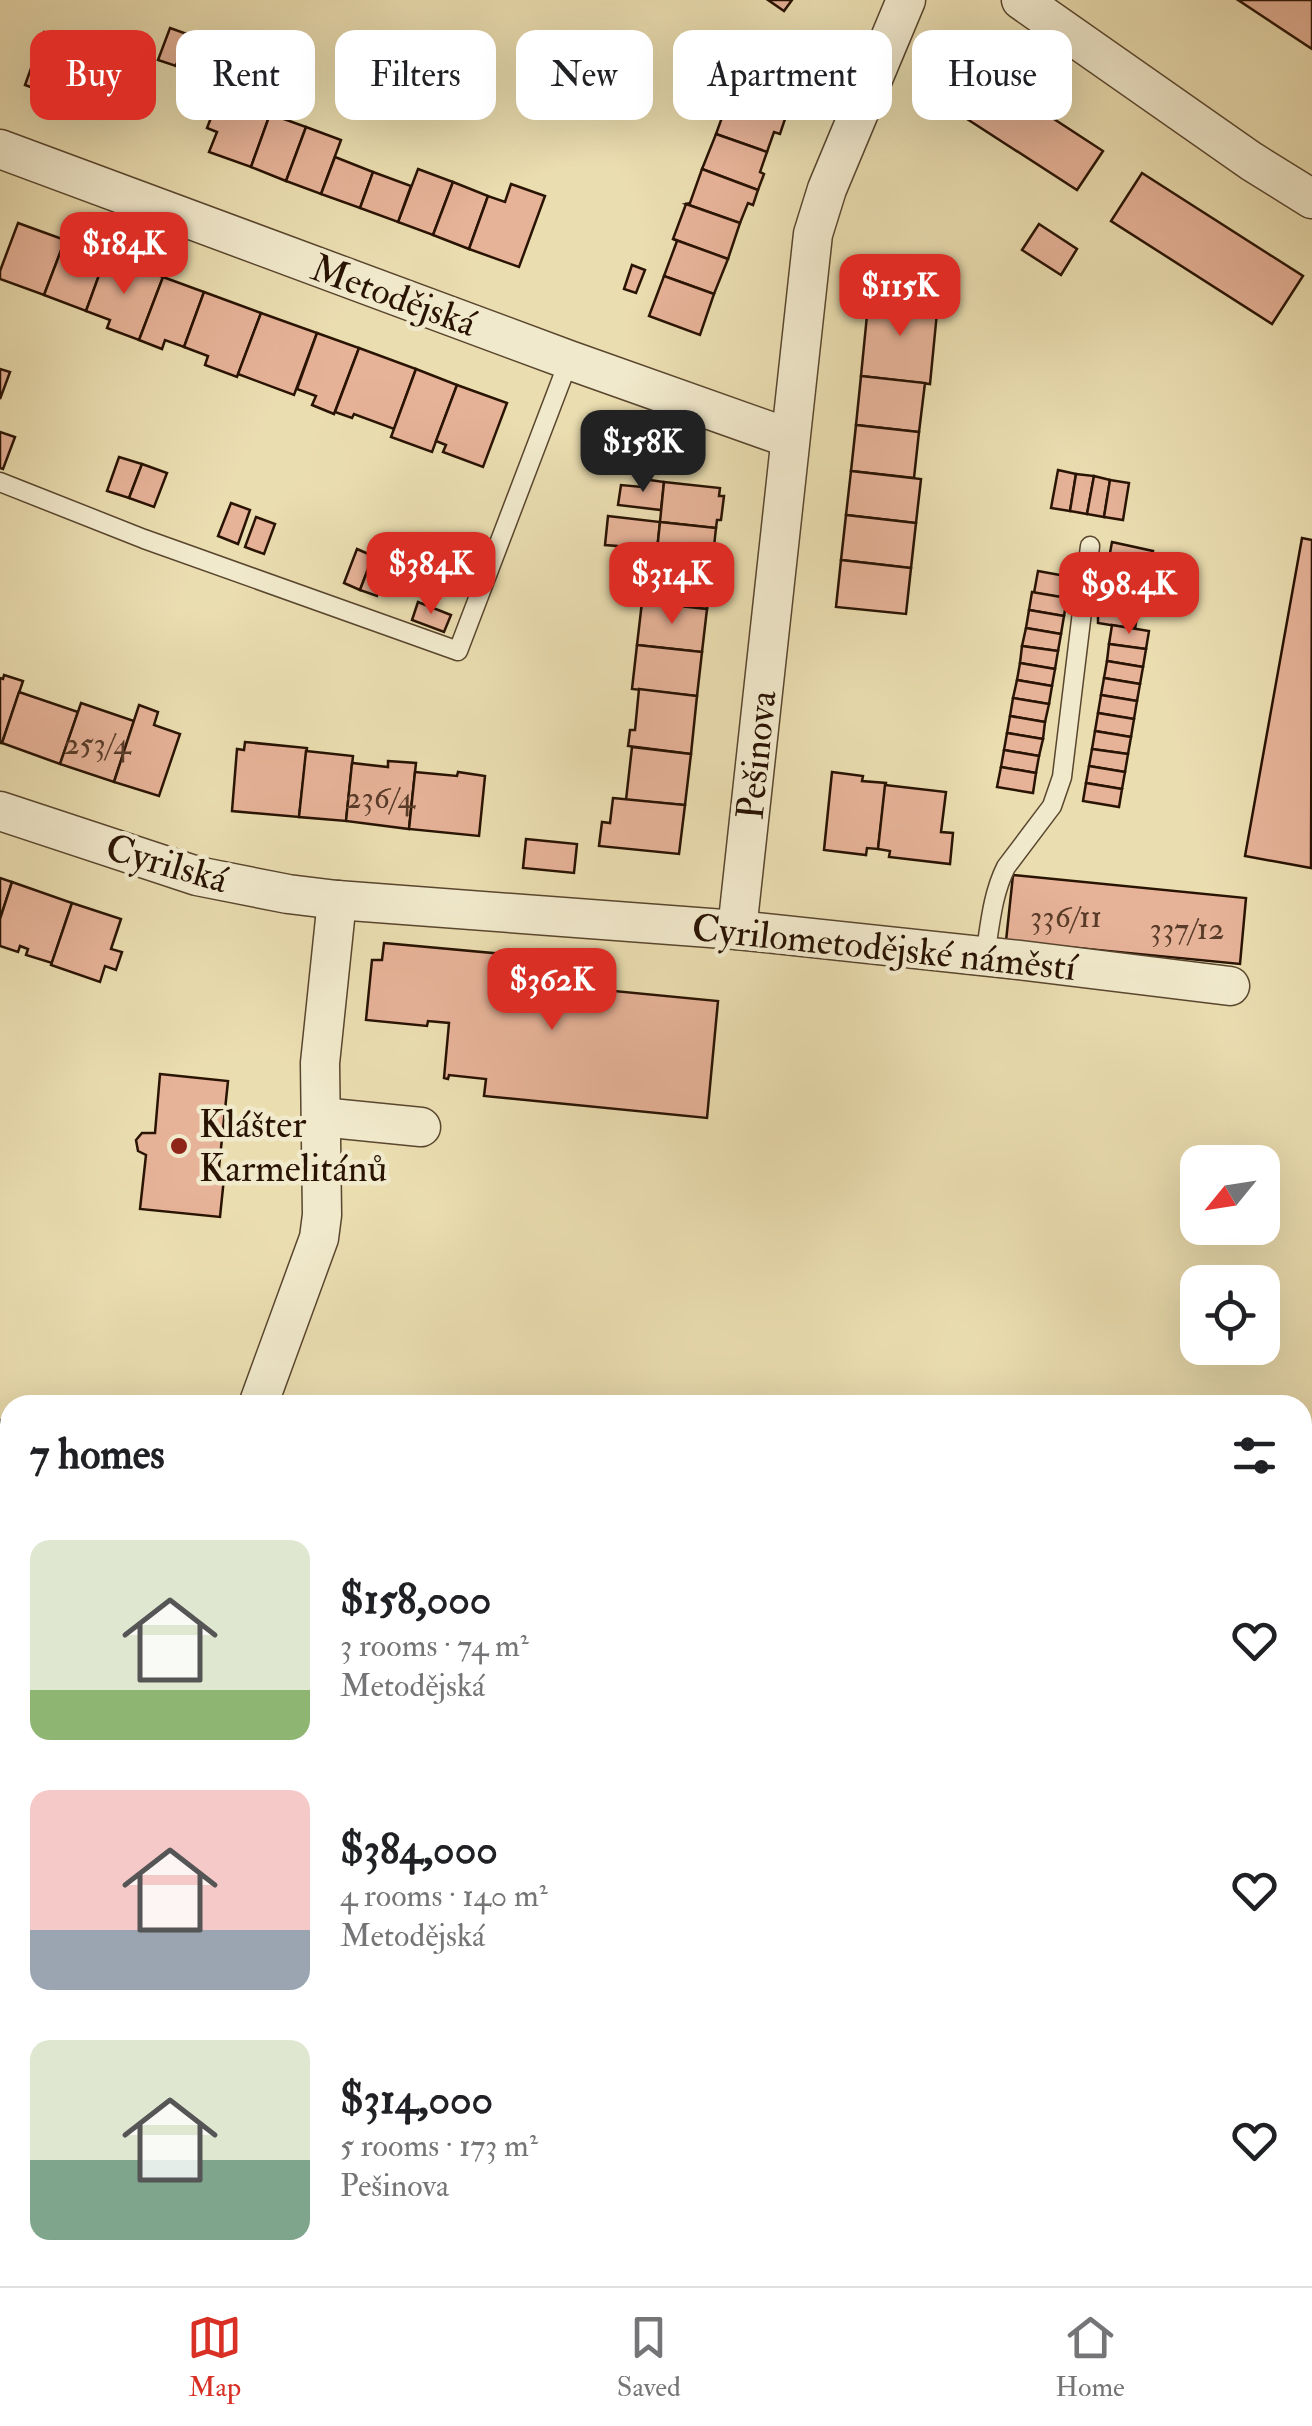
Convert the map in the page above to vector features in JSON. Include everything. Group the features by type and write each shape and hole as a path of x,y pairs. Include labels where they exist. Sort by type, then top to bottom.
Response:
{"street":[{"name":"Pešinova","path":"737,930 816,222 906,0"},
{"path":"1021,0 1251,161 1312,199"},
{"name":"Metodějská","path":"0,150 790,438"},
{"name":"Cyrilská","path":"0,812 197,876 337,900"},
{"path":"262,1395 319,1238 320,1063 337,900"},
{"name":"Cyrilometodějské náměstí","path":"337,900 737,930 1230,986"},
{"path":"321,1117 421,1128"}],"lane":[{"path":"0,482 458,650 569,360"},
{"path":"985,956 994,896 1001,878 1052,806 1062,778 1090,546"}],"building":[{"path":"768,0 792,0 784,11"},
{"path":"1238,0 1312,0 1312,49"},
{"path":"170,28 176,30 176,66 158,60"},
{"path":"210,120 268,120 251,167 209,152 217,132 207,128"},
{"path":"268,120 287,120 306,127 286,181 251,167"},
{"path":"721,120 785,120 780,134 774,132 767,152 716,134"},
{"path":"969,120 1056,120 1103,151 1077,190"},
{"path":"306,127 341,140 321,194 286,181"},
{"path":"716,134 767,152 758,190 702,169"},
{"path":"335,157 373,172 360,208 321,194"},
{"path":"418,169 453,182 433,235 398,222"},
{"path":"702,169 758,190 740,223 686,204 690,203"},
{"path":"373,172 411,186 398,222 360,208"},
{"path":"1142,173 1303,276 1272,324 1111,221"},
{"path":"453,182 488,196 469,249 433,235"},
{"path":"511,184 545,196 519,267 469,249 488,196 505,202"},
{"path":"686,204 740,223 728,259 673,239"},
{"path":"18,223 65,240 44,295 0,279"},
{"path":"1039,224 1077,249 1061,275 1022,250"},
{"path":"673,239 728,259 714,294 664,276 677,241"},
{"path":"65,240 106,256 86,311 44,295"},
{"path":"106,256 163,277 139,340 107,328 110,320 86,311"},
{"path":"632,265 645,270 636,293 624,289"},
{"path":"664,276 714,294 700,335 649,316"},
{"path":"163,277 204,292 184,347 165,340 162,349 139,340"},
{"path":"204,292 261,313 237,377 205,365 208,356 184,347"},
{"path":"869,295 938,302 930,384 861,376"},
{"path":"261,313 317,333 294,395 238,374"},
{"path":"317,333 359,348 334,414 312,405 316,396 297,389"},
{"path":"359,348 416,369 394,429 354,414 352,418 335,412"},
{"path":"0,369 10,372 0,399"},
{"path":"416,369 457,385 432,452 391,437"},
{"path":"861,376 925,383 919,432 856,425"},
{"path":"457,385 507,403 483,467 443,452 446,445 436,441"},
{"path":"856,425 919,432 914,478 851,471"},
{"path":"0,432 15,437 3,469 0,468"},
{"path":"119,457 142,464 129,498 107,491"},
{"path":"142,464 167,473 154,507 129,498"},
{"path":"1058,470 1076,474 1070,511 1051,508"},
{"path":"851,471 921,479 916,523 846,515"},
{"path":"1076,474 1094,476 1087,514 1070,511"},
{"path":"1094,476 1110,480 1104,517 1087,514"},
{"path":"643,479 664,482 661,510 618,505 621,485 642,487"},
{"path":"1110,480 1129,483 1123,520 1104,517"},
{"path":"664,482 720,488 719,496 724,496 716,528 660,522"},
{"path":"231,503 250,510 238,544 218,536"},
{"path":"846,515 916,523 911,568 841,560"},
{"path":"608,516 660,522 656,560 616,555 617,546 605,545"},
{"path":"256,517 275,524 264,554 245,547"},
{"path":"660,522 716,528 712,565 656,560"},
{"path":"1302,538 1312,540 1311,868 1245,856"},
{"path":"1112,542 1153,551 1144,585 1149,587 1146,602 1140,601 1135,629 1098,623"},
{"path":"357,549 373,556 360,590 344,583"},
{"path":"373,556 389,562 377,596 360,590"},
{"path":"656,560 712,565 707,609 651,603"},
{"path":"841,560 911,568 906,614 836,607"},
{"path":"1038,571 1071,577 1067,598 1034,593"},
{"path":"1032,592 1067,598 1064,616 1029,610"},
{"path":"418,602 451,615 444,632 412,620"},
{"path":"642,602 707,609 702,652 637,645"},
{"path":"1029,610 1064,616 1061,634 1026,628"},
{"path":"1112,625 1149,631 1146,649 1109,644"},
{"path":"1026,628 1061,634 1058,651 1022,646"},
{"path":"1109,644 1146,649 1143,667 1107,661"},
{"path":"637,645 702,652 697,696 632,689"},
{"path":"1022,646 1058,651 1055,669 1020,663"},
{"path":"1107,661 1143,667 1140,684 1104,678"},
{"path":"1020,663 1055,669 1052,686 1017,680"},
{"path":"4,675 23,681 0,743 0,678"},
{"path":"1104,678 1140,684 1137,701 1101,695"},
{"path":"1017,680 1052,686 1049,704 1013,698"},
{"path":"639,689 697,696 691,754 628,746 630,730 635,730"},
{"path":"19,692 78,712 60,764 2,743"},
{"path":"1101,695 1137,701 1134,719 1098,713"},
{"path":"1013,698 1049,704 1045,722 1010,716"},
{"path":"81,703 134,721 114,782 60,764"},
{"path":"139,705 158,712 154,725 180,734 159,796 114,782"},
{"path":"1098,713 1134,719 1131,737 1095,731"},
{"path":"1010,716 1045,722 1043,739 1007,733"},
{"path":"1095,731 1131,737 1128,754 1092,749"},
{"path":"1007,733 1043,739 1039,756 1004,750"},
{"path":"245,742 307,748 299,817 232,811 237,749 244,750"},
{"path":"632,747 691,754 685,805 626,800"},
{"path":"1092,749 1128,754 1125,772 1089,766"},
{"path":"1004,750 1039,756 1036,773 1001,767"},
{"path":"306,751 353,756 346,821 299,817"},
{"path":"388,761 416,763 409,829 346,821 352,763 388,767"},
{"path":"1089,766 1125,772 1122,789 1086,783"},
{"path":"1001,767 1036,773 1033,793 997,787"},
{"path":"415,772 485,776 479,836 409,829"},
{"path":"832,772 886,783 878,849 867,848 866,855 824,850"},
{"path":"1086,783 1122,789 1119,807 1083,801"},
{"path":"885,785 946,792 941,832 953,833 950,864 889,857 890,851 878,849"},
{"path":"613,798 685,805 679,854 599,846 602,822 610,823"},
{"path":"526,839 577,844 574,873 523,868"},
{"path":"1013,875 1246,898 1240,964 1006,941"},
{"path":"0,878 12,882 0,919"},
{"path":"12,882 72,903 52,963 26,955 28,949 20,946 18,952 0,946 0,919"},
{"path":"72,903 121,919 111,949 122,952 116,970 105,966 100,982 51,965"},
{"path":"384,943 503,954 500,980 718,1001 707,1118 484,1096 486,1079 449,1075 444,1078 449,1023 428,1021 427,1026 366,1020 372,960 382,960"},
{"name":"Klášter Karmelitánů","path":"160,1074 228,1081 218,1177 224,1178 220,1217 140,1209 146,1155 138,1151 136,1140 142,1133 155,1133"}],"place":[{"name":"Klášter Karmelitánů","path":"179,1146"}]}
